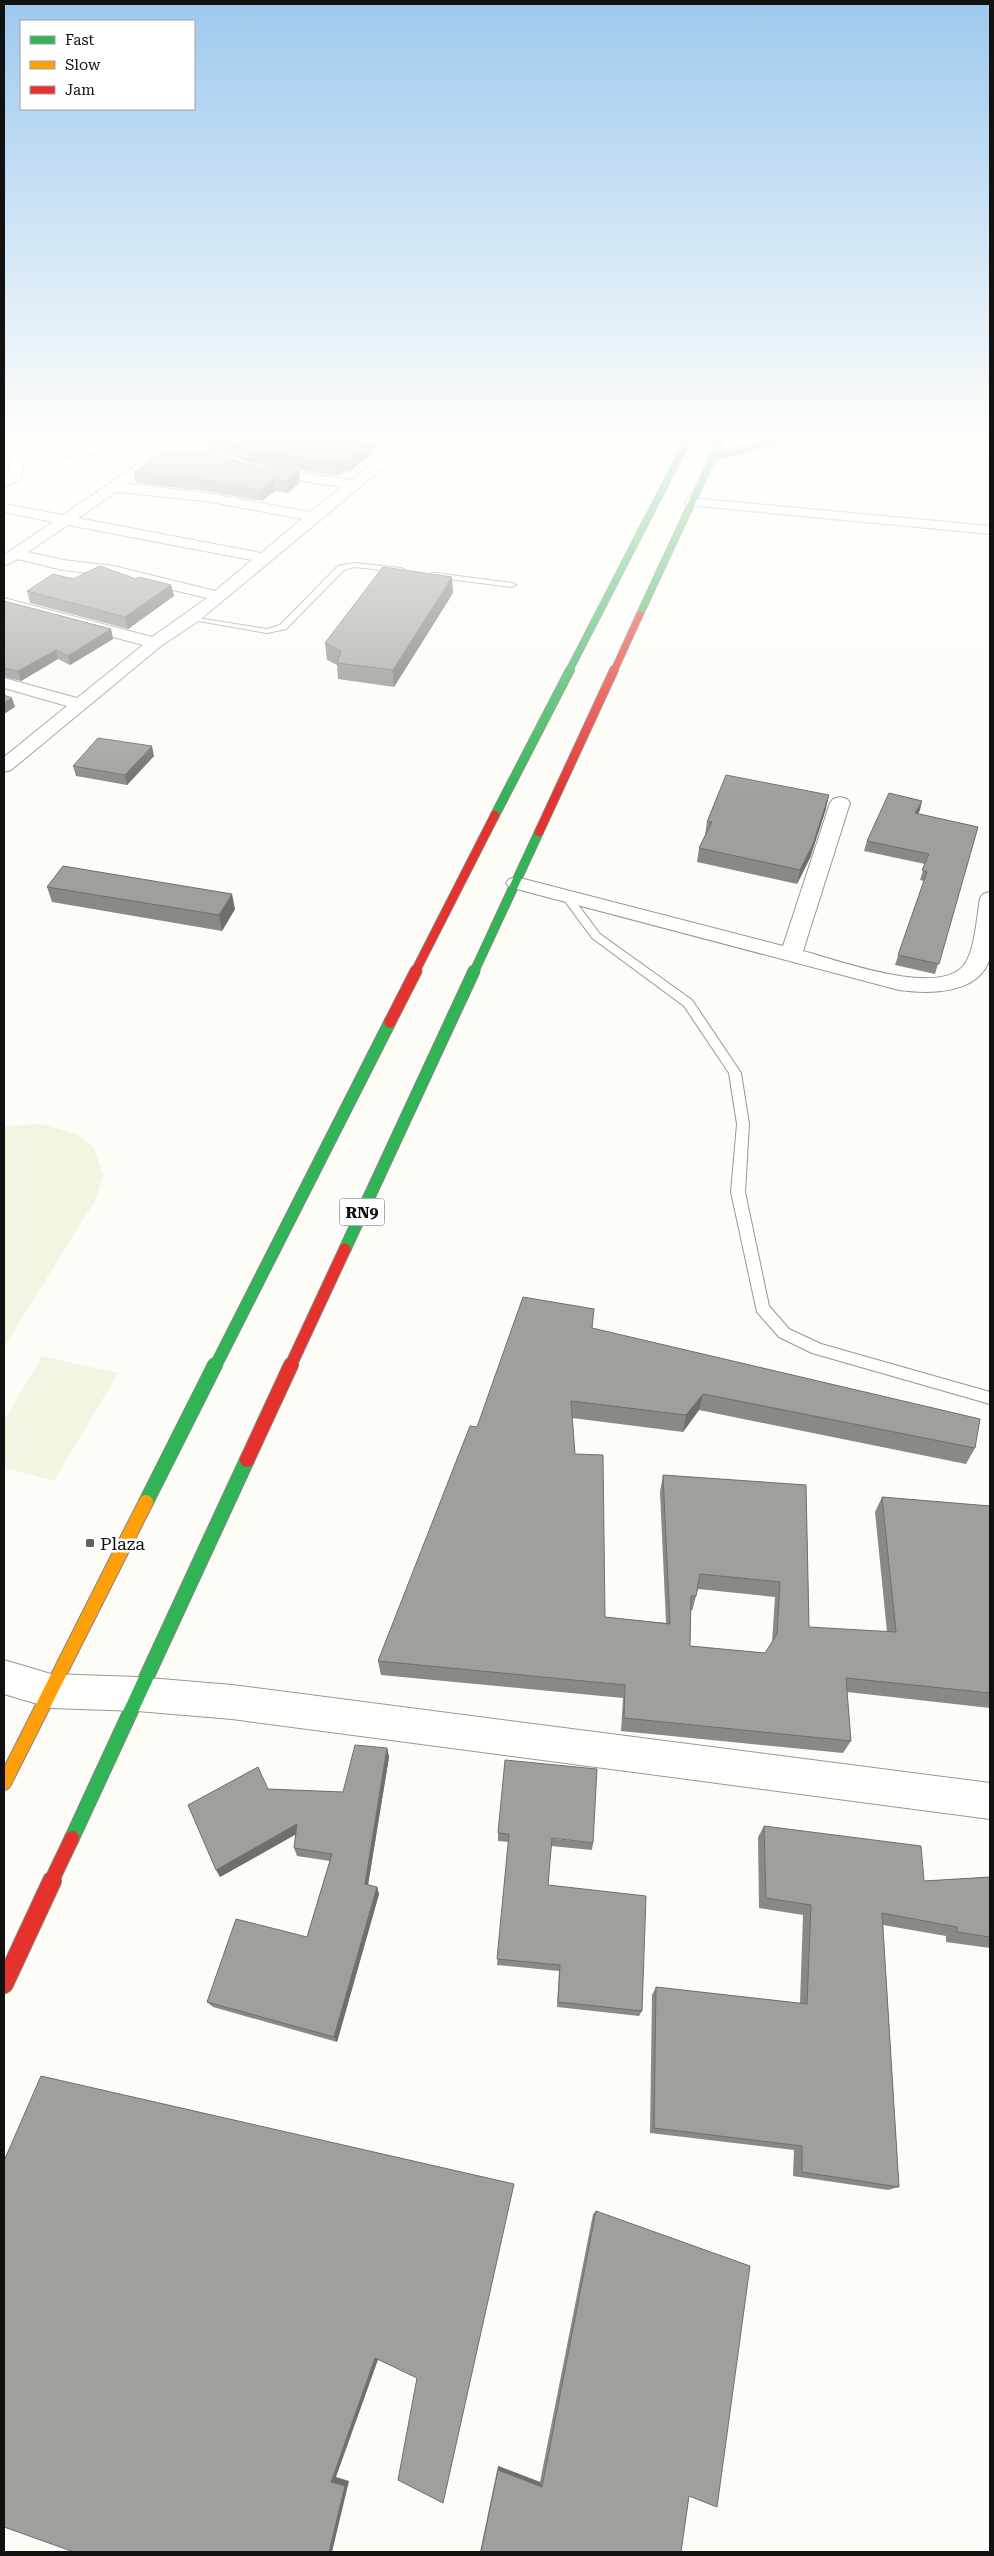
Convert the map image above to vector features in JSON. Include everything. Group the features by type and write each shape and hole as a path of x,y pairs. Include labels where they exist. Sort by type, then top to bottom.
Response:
{"main road":[{"path":"4,1783 434,933 628,559"},
{"name":"RN9","path":"4,1984 137,1694 666,559"}],"street":[{"path":"20,559 114,572 218,596"},
{"path":"4,766 155,643 191,619 261,559"},
{"path":"4,603 155,643"},
{"path":"4,683 80,704"},
{"path":"791,955 840,803"},
{"path":"516,883 899,984 921,986 956,980 968,972 976,963 990,898"},
{"path":"4,1677 51,1691 137,1694 232,1702 990,1801"}],"lane":[{"path":"191,619 267,631 275,630 283,627 341,568 354,565 408,571"},
{"path":"427,574 512,585"},
{"path":"566,896 596,936 688,1003 736,1073 743,1124 738,1192 762,1308 784,1333 817,1350 990,1398"}],"green space":[{"path":"41,1124 77,1134 94,1148 103,1175 96,1199 4,1347 4,1126"},
{"path":"42,1356 118,1373 54,1481 4,1468 4,1421"}],"building":[{"path":"100,566 136,579 139,577 171,585 125,617 27,591 53,574 73,579"},
{"path":"383,567 452,577 393,670 337,663 341,651 325,643"},
{"path":"4,601 111,629 68,656 56,650 18,671 4,668"},
{"path":"4,695 12,698 4,703"},
{"path":"98,738 152,746 125,775 73,766"},
{"path":"726,775 829,795 813,844 800,870 699,848 712,822 707,822"},
{"path":"889,793 922,801 915,813 978,827 939,964 898,955 927,872 922,870 929,854 867,841"},
{"path":"63,866 232,894 219,915 47,887"},
{"path":"523,1297 594,1309 592,1328 980,1419 975,1448 703,1394 686,1415 571,1401 575,1454 603,1455 605,1617 670,1624 663,1475 806,1485 809,1627 896,1632 882,1497 990,1506 990,1693 846,1678 851,1741 624,1718 625,1685 378,1661 470,1426 477,1427","holes":["700,1574 780,1582 777,1634 765,1653 690,1646 691,1596 696,1596"]},
{"path":"355,1745 387,1748 365,1884 377,1887 334,2037 207,2002 236,1919 307,1937 332,1854 294,1848 297,1824 216,1870 188,1805 258,1767 268,1789 343,1792"},
{"path":"505,1760 597,1769 593,1843 552,1838 548,1885 646,1896 642,2011 558,2002 560,1965 497,1959 509,1834 498,1833"},
{"path":"764,1826 921,1846 924,1881 990,1877 990,1937 957,1932 957,1927 882,1913 899,2187 802,2172 802,2146 654,2128 656,1987 807,2004 811,1905 766,1898"},
{"path":"41,2076 514,2184 443,2503 398,2480 417,2378 375,2358 331,2482 345,2486 329,2552 74,2552 4,2527 4,2161"},
{"path":"596,2211 750,2266 717,2507 689,2496 681,2552 481,2552 498,2470 542,2487"}],"traffic: fast":[{"path":"495,815 627,559"},
{"path":"640,614 665,559"},
{"path":"345,1249 539,832"},
{"path":"146,1502 390,1022"},
{"path":"72,1838 247,1460"}],"traffic: slow":[{"path":"4,1783 146,1502"}],"traffic: jam":[{"path":"539,832 640,614"},
{"path":"390,1022 495,815"},
{"path":"247,1460 345,1249"},
{"path":"4,1984 72,1838"}],"place":[{"name":"Plaza","path":"90,1543"}]}
